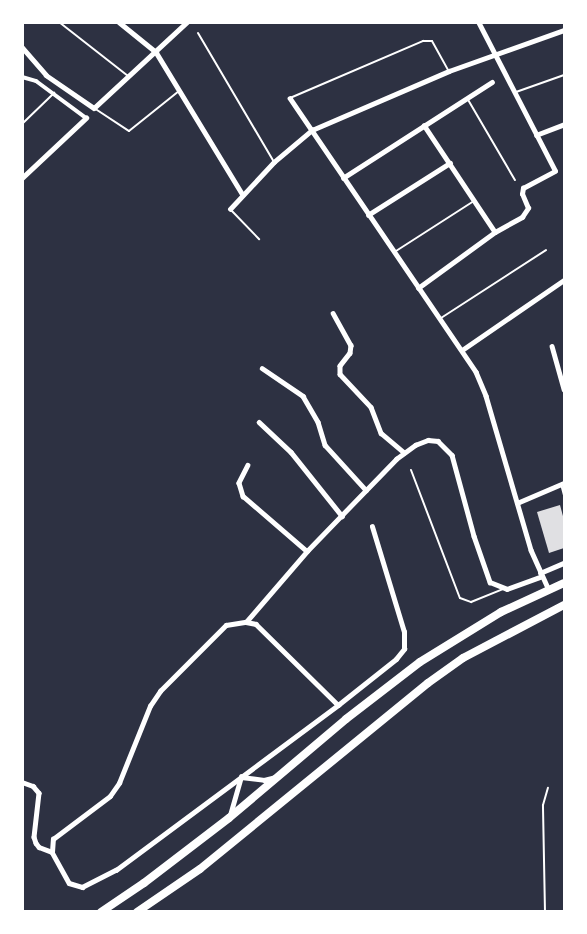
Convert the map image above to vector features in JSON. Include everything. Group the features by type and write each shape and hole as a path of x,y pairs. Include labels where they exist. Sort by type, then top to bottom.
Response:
{"highway":[{"path":"101,912 144,883 229,818 346,718 420,662 501,612 564,583"},
{"path":"137,912 200,869 415,692 463,658 564,605"}],"street":[{"path":"120,22 156,52 243,195"},
{"path":"22,47 46,75 94,108 187,22"},
{"path":"418,288 528,211 522,194 523,188 555,171 513,94 478,22"},
{"path":"230,209 274,162 312,130 449,71 564,30"},
{"path":"22,77 36,81 86,118 22,178"},
{"path":"343,178 492,82"},
{"path":"290,98 393,253 462,350 482,384 517,502 541,574 549,590"},
{"path":"536,135 564,124"},
{"path":"424,125 495,232"},
{"path":"368,215 450,164"},
{"path":"462,350 564,280"},
{"path":"333,313 351,345 350,353 340,366 340,374 370,407 381,433 404,452"},
{"path":"552,346 564,389"},
{"path":"262,368 303,396 318,422 325,445 366,490"},
{"path":"259,422 291,452 342,516"},
{"path":"246,622 307,551 366,490 404,452 428,440 438,441 446,446 456,466 486,575 496,587 504,589 516,587 564,563"},
{"path":"249,465 239,483 243,496 307,551"},
{"path":"517,502 563,484"},
{"path":"338,705 263,630 246,622 226,625 160,691 141,721 119,783 110,796 53,839 52,852 69,883 75,886 90,884 116,870 338,705 396,659 404,649 404,632 372,527"},
{"path":"241,777 264,780 278,776"},
{"path":"229,818 241,777"},
{"path":"22,782 37,788 39,793 34,837 39,847 52,852"}],"lane":[{"path":"59,22 128,77"},
{"path":"198,33 274,162"},
{"path":"290,98 423,41 432,41 449,71"},
{"path":"513,94 564,75"},
{"path":"94,108 122,128 130,130 180,90"},
{"path":"22,124 54,93"},
{"path":"466,98 515,180"},
{"path":"393,253 474,201"},
{"path":"230,209 259,239"},
{"path":"439,319 546,250"},
{"path":"411,470 460,598 471,602 504,589"},
{"path":"563,484 564,495"},
{"path":"545,912 543,804 549,788"}],"building":[{"path":"560,505 564,520 564,548 549,553 537,512"}]}
